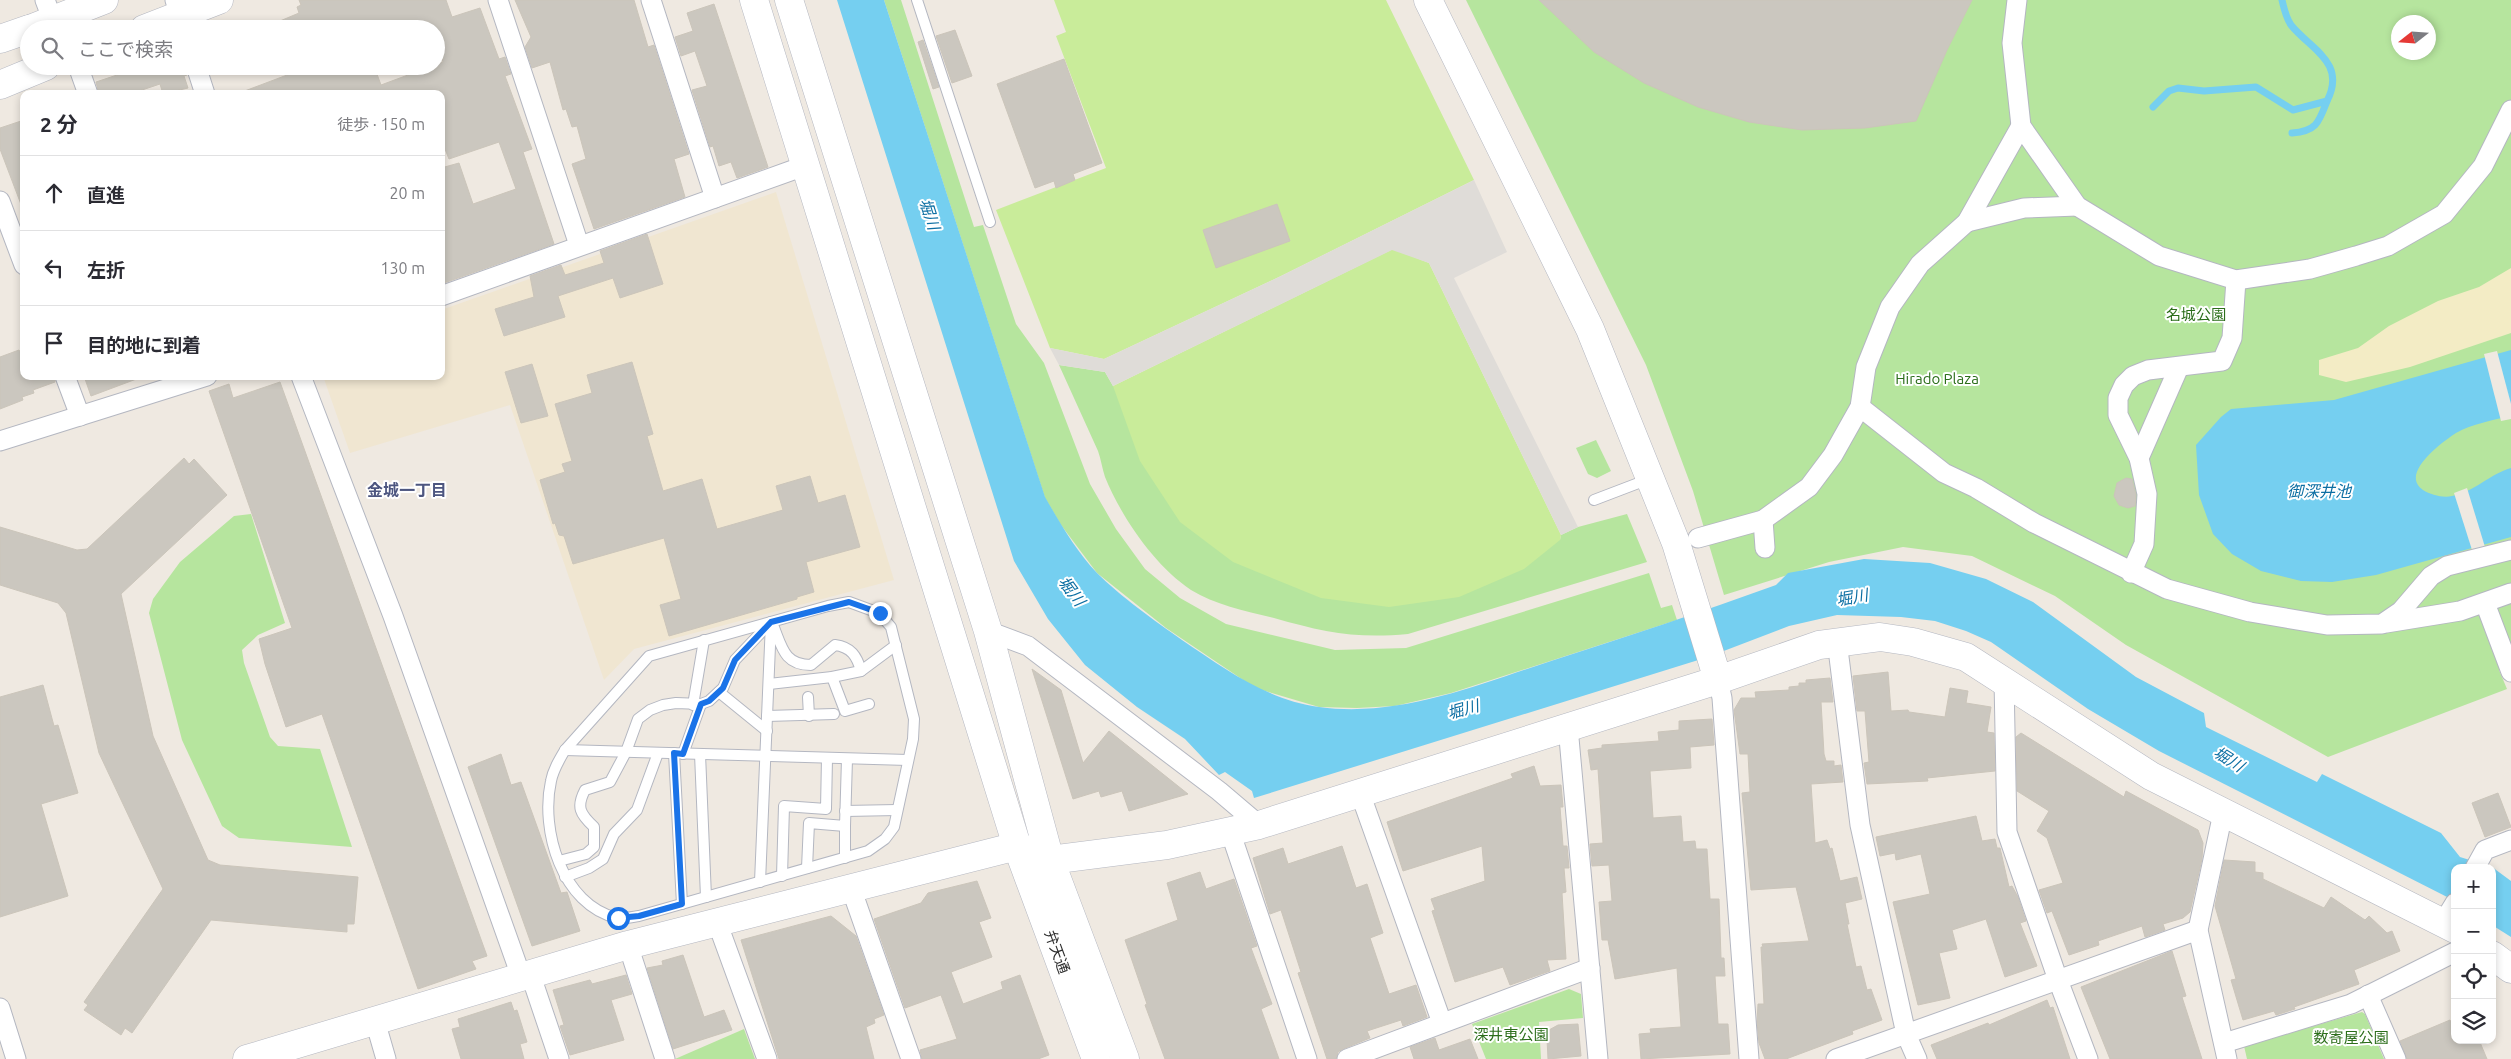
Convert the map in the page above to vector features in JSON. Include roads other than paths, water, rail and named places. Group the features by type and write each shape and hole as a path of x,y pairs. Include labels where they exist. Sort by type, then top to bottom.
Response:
{"street":[{"path":"39,20 104,0"},
{"path":"166,20 219,0"},
{"path":"498,0 579,246"},
{"path":"651,0 715,198"},
{"name":"弁天通","path":"754,0 1017,846 1096,1059"},
{"name":"弁天通","path":"789,0 988,631 1050,860 1125,1059"},
{"path":"1428,0 1587,322 1676,543 1715,670 1722,698 1749,1059"},
{"path":"2017,0 2012,44 2021,126 2077,206 2159,256 2236,280 2310,269 2388,246 2444,214 2483,166 2511,110"},
{"path":"0,40 20,30"},
{"path":"0,85 24,75"},
{"path":"81,75 87,90"},
{"path":"199,75 204,90"},
{"path":"1698,538 1763,520 1810,486 1833,455 1860,407 1866,367 1890,307 1920,264 1967,222 2021,126"},
{"path":"445,295 806,165"},
{"path":"0,201 20,254"},
{"path":"1967,222 2024,208 2077,206"},
{"path":"2131,573 2144,544 2147,494 2139,458 2118,416 2118,398 2124,385 2133,376 2148,370 2222,361 2232,338 2236,280"},
{"path":"2139,458 2179,367"},
{"path":"66,380 80,416"},
{"path":"0,441 185,380"},
{"path":"303,380 559,1059"},
{"path":"1860,407 1944,473 1976,488 2034,523 2131,573 2167,589 2250,612 2327,625 2382,624 2424,619 2511,594"},
{"path":"1763,520 1765,548"},
{"path":"2382,624 2401,612 2432,576 2447,566 2480,553 2511,550"},
{"path":"2485,603 2511,672"},
{"path":"988,631 1028,646 1219,791 1259,825"},
{"path":"248,1059 628,945 1017,846 1050,860 1167,845 1259,825 1568,728 1715,670 1837,641 1880,637 1913,642 1966,657 2151,776 2223,813 2451,914"},
{"path":"1837,641 1860,824 1906,1034 1917,1059"},
{"path":"2004,680 2007,832 2058,980 2088,1059"},
{"path":"1568,728 1598,1059"},
{"path":"1360,793 1442,1023"},
{"path":"2223,813 2198,930 2226,1051 2351,1004 2451,954"},
{"path":"1230,831 1307,1059"},
{"path":"2477,864 2485,850 2511,840"},
{"path":"851,888 911,1059"},
{"path":"717,922 767,1059"},
{"path":"1836,1059 2198,930"},
{"path":"628,945 665,1059"},
{"path":"2496,958 2511,969"},
{"path":"1347,1059 1590,968"},
{"path":"2368,996 2396,1059"},
{"path":"0,1008 16,1059"},
{"path":"375,1021 386,1059"}],"lane":[{"path":"917,0 990,222"},
{"path":"1594,500 1650,478"},
{"path":"849,602 880,613 891,627 914,719 908,760 894,827 885,839 868,851 782,876 639,916 618,918 600,911 587,902 565,877 552,839 549,798 551,781 556,765 565,750 649,656 771,622 849,602"},
{"path":"771,622 785,654 794,662 812,665 835,645 843,646 854,654 861,671"},
{"path":"760,882 771,622"},
{"path":"559,861 586,854 594,847 596,838 594,827 585,819 580,808 580,801 586,790 610,782 626,752 638,720 650,710 676,703 697,704 719,692 729,678 735,660 771,622"},
{"path":"682,904 679,754 697,704 704,640"},
{"path":"769,684 832,677 861,671 896,645"},
{"path":"832,677 845,712 869,704"},
{"path":"719,692 767,732"},
{"path":"808,697 809,716"},
{"path":"767,716 834,714"},
{"path":"565,750 908,760"},
{"path":"565,877 589,868 603,859 614,834 637,810 658,753"},
{"path":"700,754 706,897"},
{"path":"782,876 784,806 826,809 827,758"},
{"path":"845,858 847,759"},
{"path":"845,810 897,810"},
{"path":"807,868 809,823 845,826"}],"water":[{"name":"堀川","path":"837,0 884,0 1045,497 1056,517 1089,564 1116,590 1149,617 1214,662 1247,682 1282,698 1319,707 1379,708 1408,704 1466,689 1692,615 1776,585 1788,573 1864,559 1930,563 1986,579 2033,602 2136,677 2204,713 2206,727 2317,782 2322,774 2441,833 2460,857 2482,864 2451,864 2451,899 2159,751 2088,709 1991,642 1966,631 1935,621 1901,617 1837,615 1789,626 1708,657 1254,798 1252,791 1225,772 1219,775 1185,739 1137,707 1085,665 1048,619 1014,561"},
{"name":"御深井池","path":"2511,350 2511,416 2476,425 2456,433 2425,459 2419,467 2416,476 2417,483 2423,490 2437,496 2448,497 2468,491 2496,474 2511,468 2511,537 2376,575 2332,582 2301,581 2261,571 2232,554 2213,534 2199,495 2196,445 2221,417 2231,409 2334,400"},
{"path":"2496,870 2511,881 2511,937 2496,928"}],"waterway":[{"path":"2153,107 2169,91 2178,88 2204,91 2256,87 2293,110 2327,101 2332,88 2332,76 2329,66 2324,57 2291,25 2286,16 2282,0"},
{"path":"2292,133 2312,128 2322,115 2327,101"}],"district":[{"name":"金城一丁目","path":"407,490"}],"park label":[{"name":"名城公園","path":"2196,315"},
{"name":"Hirado Plaza","path":"1937,379"},
{"name":"深井東公園","path":"1511,1035"},
{"name":"数寄屋公園","path":"2351,1038"}]}
